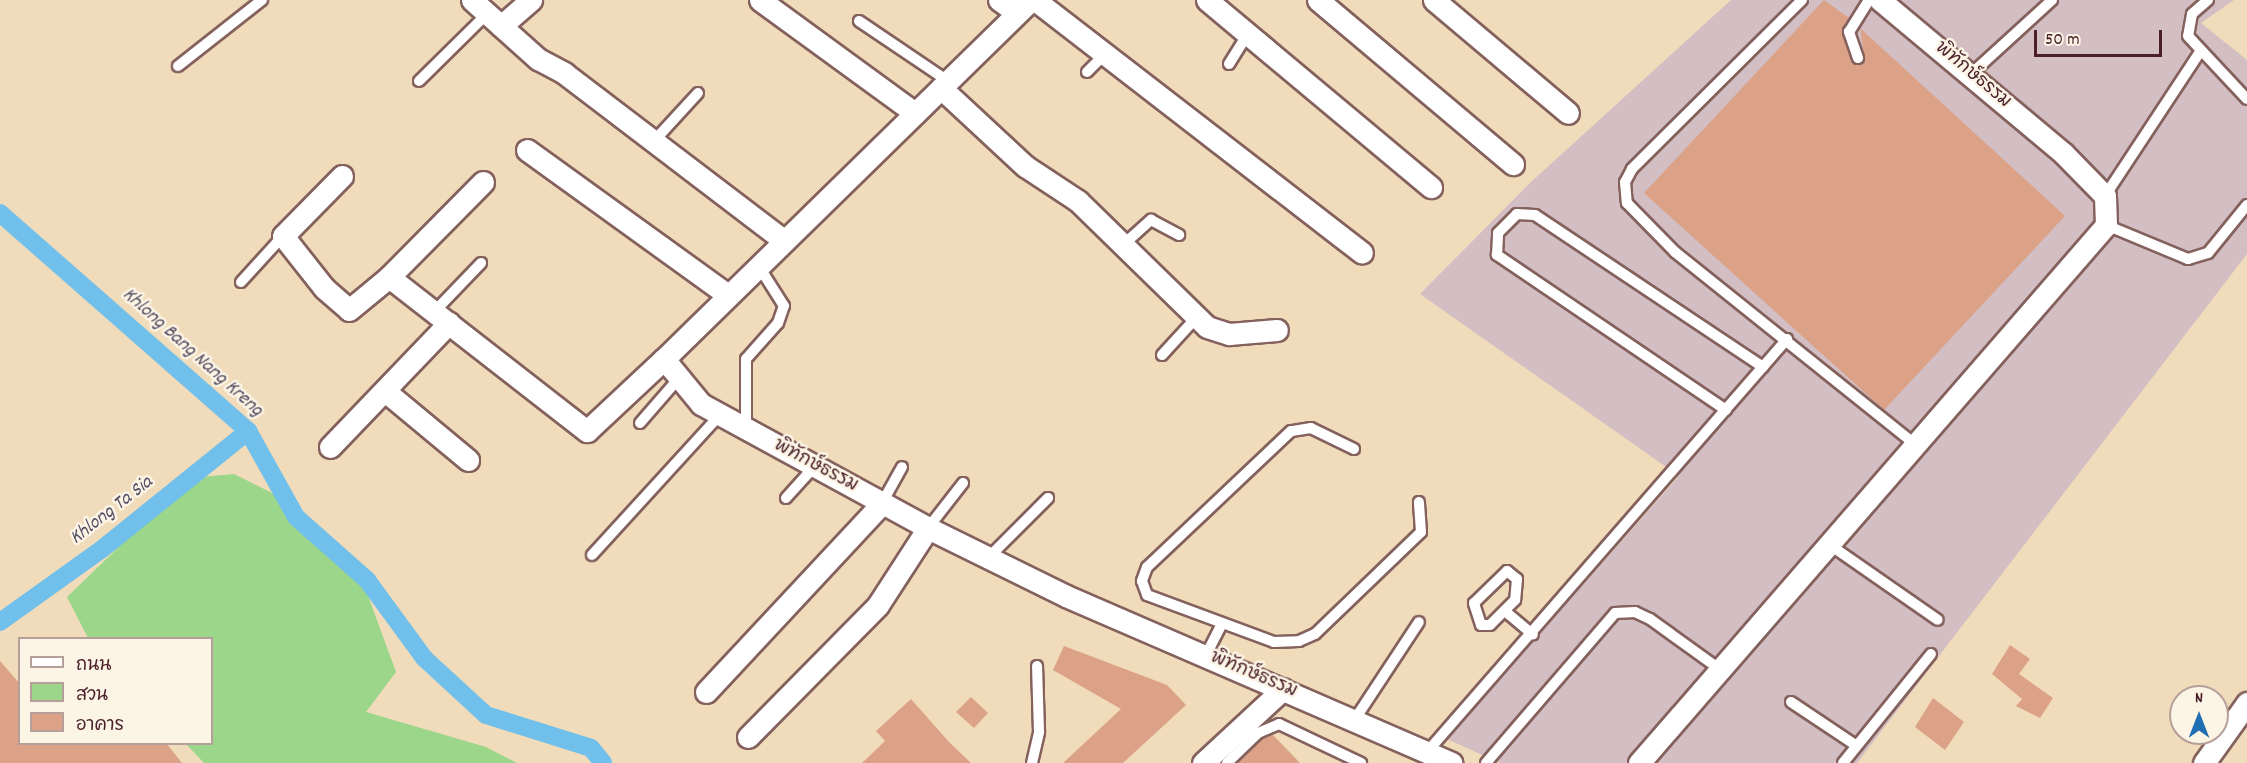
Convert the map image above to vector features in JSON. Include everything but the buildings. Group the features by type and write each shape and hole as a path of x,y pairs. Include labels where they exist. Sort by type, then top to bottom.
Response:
{"street":[{"path":"471,0 538,59 564,73 783,240"},
{"path":"494,20 531,0"},
{"path":"760,0 915,114"},
{"path":"999,0 1027,4 1104,55 1362,253"},
{"path":"1207,0 1431,187"},
{"path":"1318,0 1514,164"},
{"path":"1434,0 1568,113"},
{"name":"พิทักษ์ธรรม","path":"1889,3 2063,153 2105,196"},
{"path":"389,277 586,431 664,359 727,294 1027,4"},
{"path":"944,84 1025,166 1078,201 1197,317 1217,333 1277,330"},
{"path":"527,150 727,294"},
{"path":"342,176 283,236 324,288 349,310 389,277 483,182"},
{"path":"1639,763 1723,672 1915,444 2106,225 2105,196"},
{"path":"330,447 385,391 441,317"},
{"name":"พิทักษ์ธรรม","path":"664,359 701,404 928,528 1066,596 1355,719 1451,763"},
{"path":"385,391 468,460"},
{"path":"706,692 882,503"},
{"path":"748,737 878,605 928,528"},
{"path":"1203,763 1283,689"},
{"path":"2204,763 2247,703"}],"lane":[{"path":"178,66 262,0"},
{"path":"1802,0 1632,169 1624,192 1648,229 1915,444"},
{"path":"1858,58 1849,32 1869,0"},
{"path":"1970,75 2052,0"},
{"path":"2208,0 2187,25 2200,52 2247,99"},
{"path":"419,81 494,20"},
{"path":"859,21 944,84"},
{"path":"1229,64 1248,34"},
{"path":"2105,196 2200,52"},
{"path":"1087,72 1104,55"},
{"path":"654,141 698,93"},
{"path":"2106,225 2188,259 2208,253 2247,205"},
{"path":"1726,410 1497,255 1498,232 1516,214 1535,215 1763,367"},
{"path":"1124,245 1151,220 1179,235"},
{"path":"241,282 283,236"},
{"path":"441,317 481,263"},
{"path":"746,430 746,359 778,323 784,306 758,265"},
{"path":"1162,355 1197,317"},
{"path":"1427,752 1533,635 1787,339"},
{"path":"640,423 679,378"},
{"path":"592,555 720,415"},
{"path":"1354,449 1311,428 1291,431 1147,567 1142,581 1147,595 1274,642 1315,634 1421,532 1419,502"},
{"path":"786,498 814,467"},
{"path":"882,503 902,467"},
{"path":"928,528 963,483"},
{"path":"988,558 1048,498"},
{"path":"1830,545 1938,620"},
{"path":"1507,571 1519,589 1506,612 1490,625 1481,625 1473,612 1497,575 1507,571"},
{"path":"1506,612 1533,635"},
{"path":"1486,763 1615,614 1635,612 1650,619 1723,672"},
{"path":"1355,719 1419,622"},
{"path":"1206,655 1221,624"},
{"path":"1843,763 1931,654"},
{"path":"1032,763 1039,732 1037,666"},
{"path":"1791,702 1857,746"},
{"path":"1227,763 1258,733 1279,724 1361,763"}],"shaded area":[{"path":"1731,0 2234,0 2201,23 2247,60 2247,254 1857,763 1500,763 1447,739 1679,476 1420,294 1530,183"}],"green space":[{"path":"234,474 274,494 323,530 360,574 396,672 366,712 486,747 517,763 204,763 187,745 213,745 213,637 87,637 67,597 190,478"}],"waterway":[{"name":"Khlong Bang Nang Kreng","path":"0,213 248,431 296,517 367,580 424,658 486,715 591,748 603,763"},
{"name":"Khlong Ta Sia","path":"0,622 102,549 248,431"}]}
